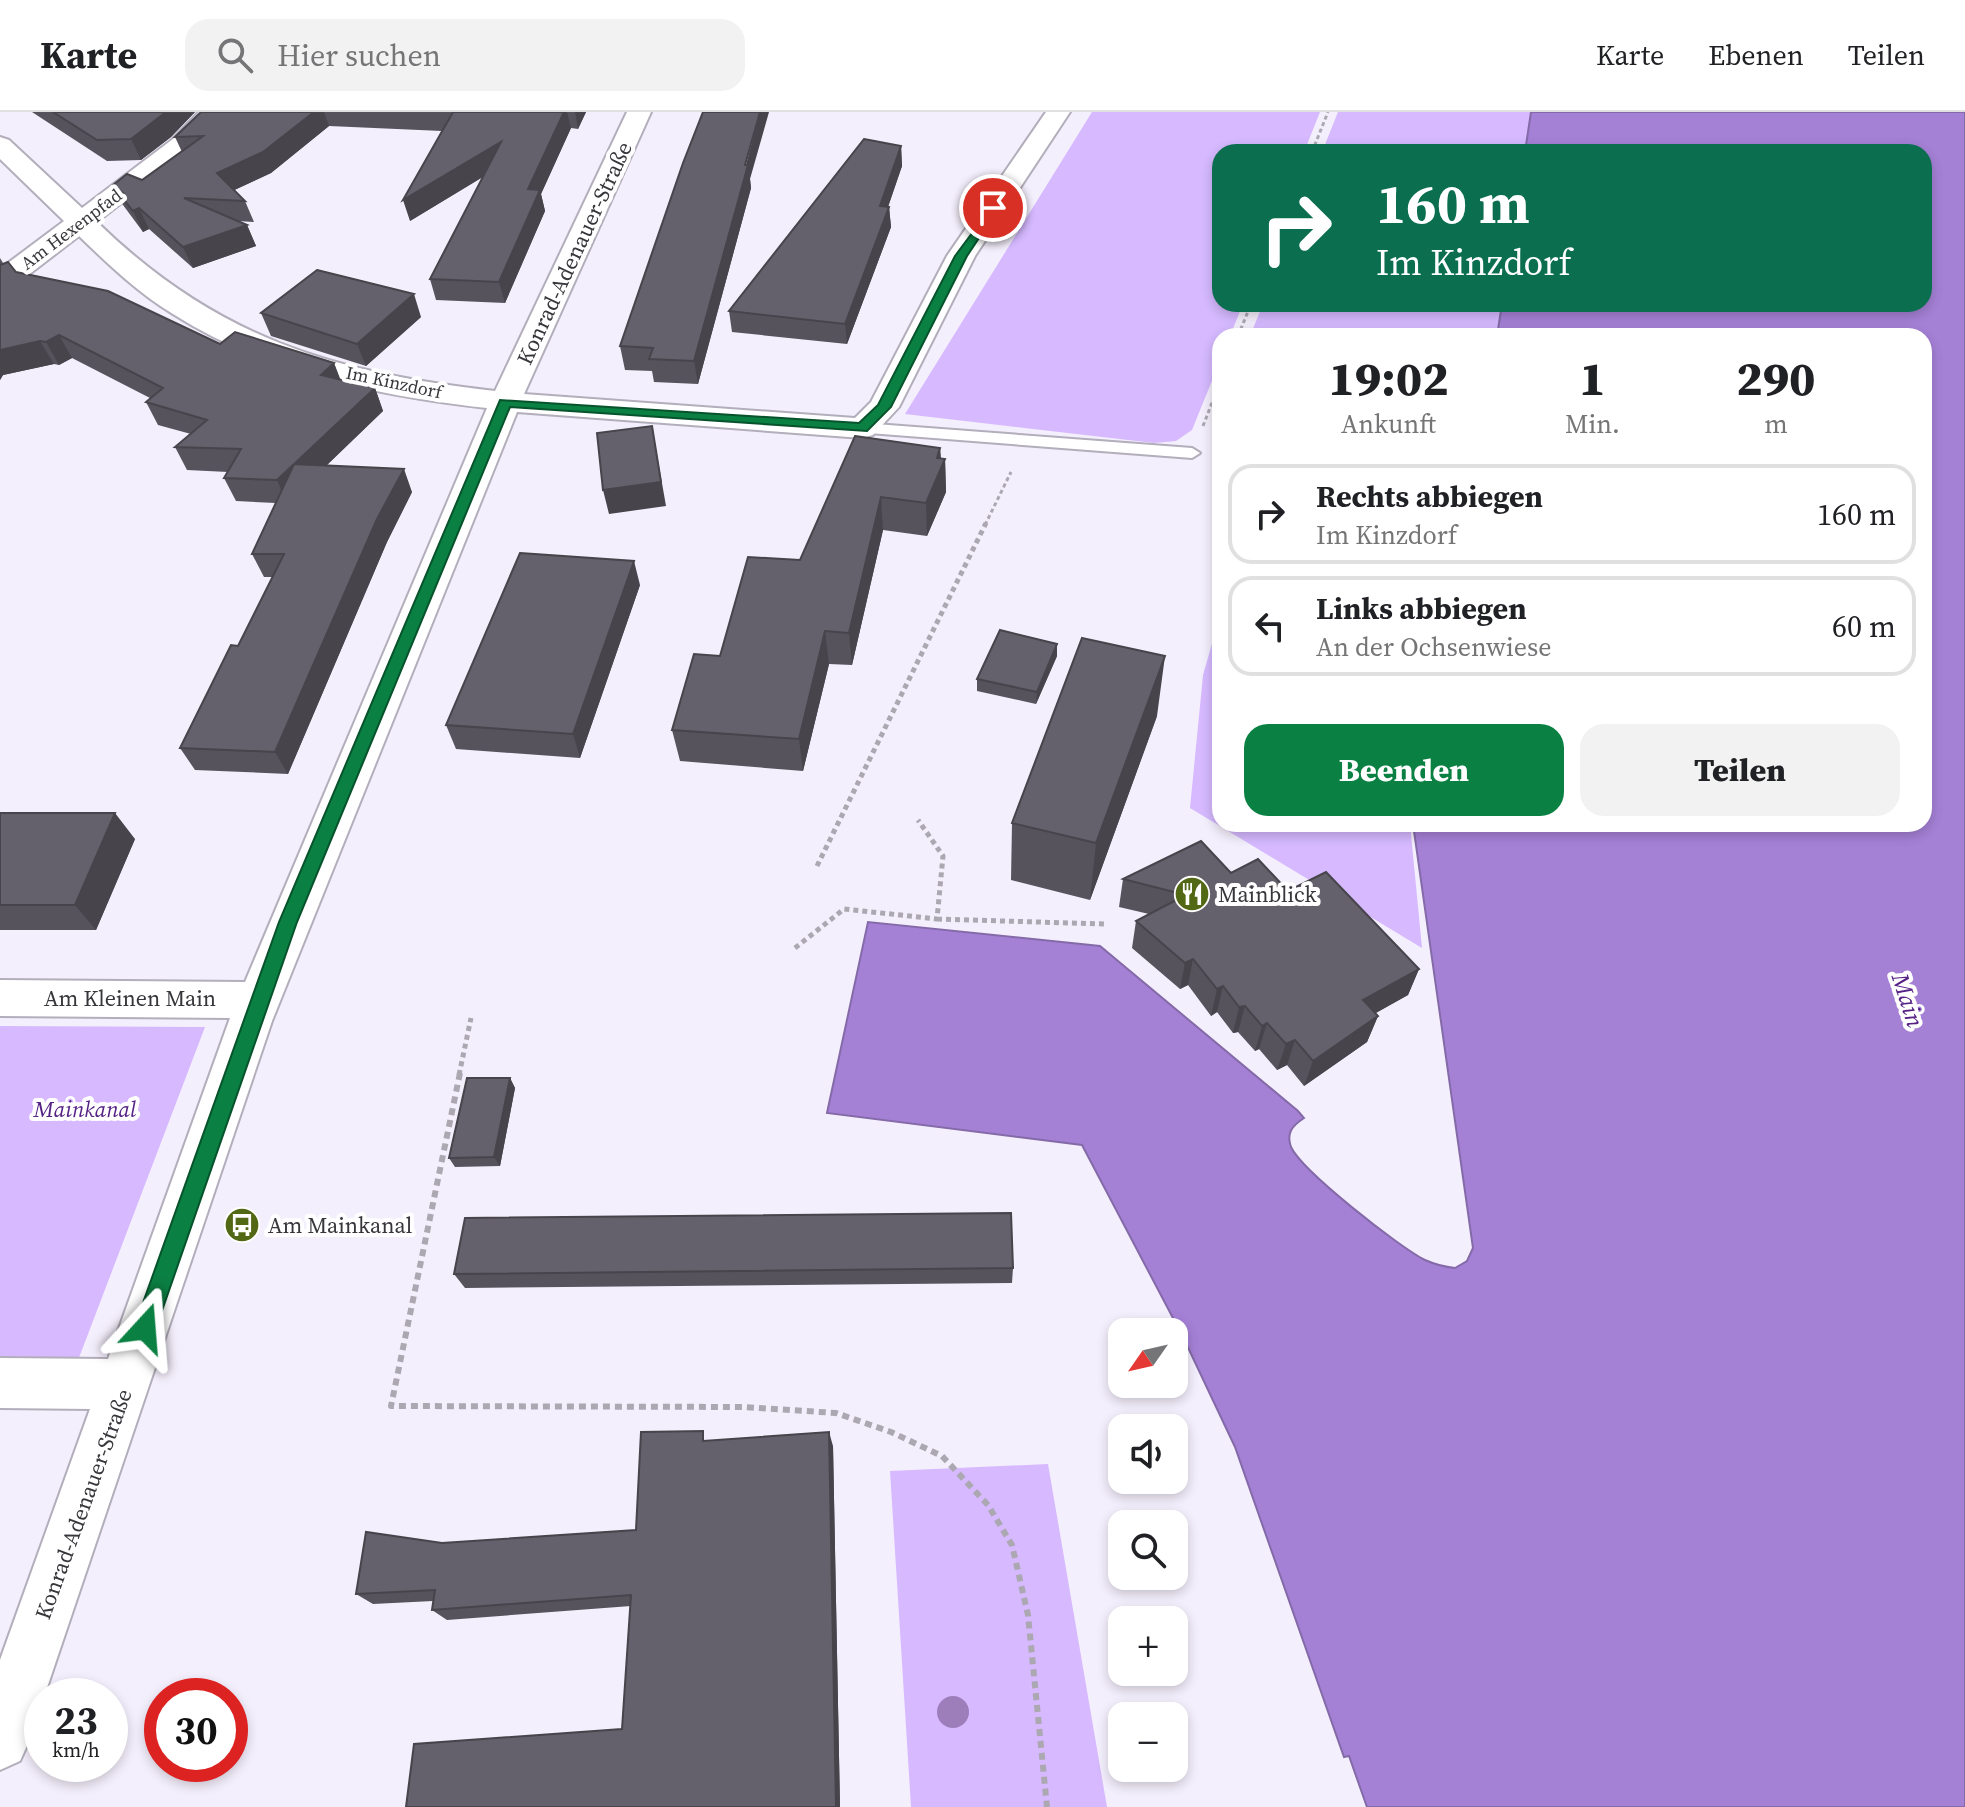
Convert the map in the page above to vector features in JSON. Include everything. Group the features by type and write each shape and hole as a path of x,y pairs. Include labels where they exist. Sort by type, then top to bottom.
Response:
{"street":[{"name":"Am Hexenpfad","path":"0,283 182,144 213,112"},
{"name":"Konrad-Adenauer-Straße","path":"0,1741 288,922 505,403 639,112"},
{"path":"862,428 884,407 961,256 1058,112"},
{"name":"Im Kinzdorf","path":"0,145 146,283 184,309 238,336 321,366 405,387 505,403 862,428"},
{"name":"Am Kleinen Main","path":"0,998 260,1000"},
{"path":"0,1383 126,1384"}],"lane":[{"path":"862,428 1192,453"}],"path":[{"path":"1315,144 1328,112"},
{"path":"1192,453 1212,402"},
{"path":"817,866 1027,439"},
{"path":"918,820 943,856 937,919"},
{"path":"795,948 844,909 937,919 1104,924"},
{"path":"471,1018 391,1406 743,1407 836,1413 891,1432 942,1456 988,1505 1012,1545 1028,1615 1047,1807"}],"green space":[{"path":"1092,112 1320,112 1307,144 1212,144 1212,312 1240,312 1233,328 1212,328 1212,381 1192,430 1176,441 1154,443 905,414"},
{"path":"1338,112 1531,112 1526,144 1325,144"},
{"path":"1260,312 1501,312 1498,328 1253,328"},
{"path":"1212,644 1212,821 1190,808 1203,675"},
{"path":"1230,832 1411,832 1422,948"},
{"name":"Mainkanal","path":"0,1026 205,1027 77,1363 0,1363"},
{"path":"1048,1464 1107,1807 911,1807 890,1471"}],"water":[{"name":"Main","path":"1531,112 1965,112 1965,1807 1367,1807 1349,1756 1344,1757 1235,1447 1188,1347 1188,1318 1173,1318 1082,1145 827,1113 868,922 1100,946 1298,1111 1304,1118 1291,1130 1291,1147 1331,1190 1425,1260 1455,1268 1467,1261 1473,1248 1414,832 1932,832 1932,328 1498,328 1501,312 1932,312 1932,144 1526,144"}],"building":[{"path":"53,112 166,112 131,139 97,140"},
{"path":"201,112 314,112 263,152 217,173 245,201 184,198 247,225 183,247 139,208 133,211 121,196 124,194 113,185 127,174 142,180 203,136 175,137"},
{"path":"453,112 564,112 528,189 540,190 499,282 430,279 501,142 403,200"},
{"path":"703,112 760,112 694,361 649,359 653,348 620,346"},
{"path":"864,139 901,146 880,206 889,207 845,324 729,311"},
{"path":"8,262 16,272 108,291 220,344 235,332 334,363 321,375 375,388 277,480 224,478 241,449 175,447 207,420 146,402 163,388 59,335 46,342 0,350 0,265"},
{"path":"317,270 414,294 357,344 261,313"},
{"path":"652,426 661,482 603,490 597,433"},
{"path":"855,436 940,448 937,458 945,459 926,503 881,497 849,633 825,631 799,739 672,730 694,654 720,656 748,557 800,560"},
{"path":"294,464 404,469 377,519 275,752 180,748 231,645 238,646 284,554 252,554"},
{"path":"520,553 634,561 573,734 446,725"},
{"path":"1000,630 1057,644 1037,692 977,679"},
{"path":"1082,638 1165,656 1096,843 1012,823"},
{"path":"0,813 115,813 75,905 0,905"},
{"path":"1201,841 1231,873 1258,859 1288,891 1326,872 1419,969 1363,1000 1378,1016 1313,1061 1295,1040 1286,1044 1267,1023 1262,1026 1245,1006 1239,1007 1223,986 1217,989 1193,959 1185,963 1136,921 1186,895 1123,879"},
{"path":"467,1078 510,1078 494,1157 449,1158"},
{"path":"1011,1213 1013,1268 454,1274 465,1218"},
{"path":"703,1431 703,1441 829,1432 836,1807 406,1807 414,1744 622,1729 631,1595 432,1610 435,1590 356,1594 366,1532 442,1543 636,1530 641,1432"}],"place":[{"name":"Mainblick","path":"1192,894"},
{"name":"Am Mainkanal","path":"242,1225"}],"route":[{"path":"145,1328 250,1021 288,922 505,403 862,428 884,407 961,256 993,208"}]}
